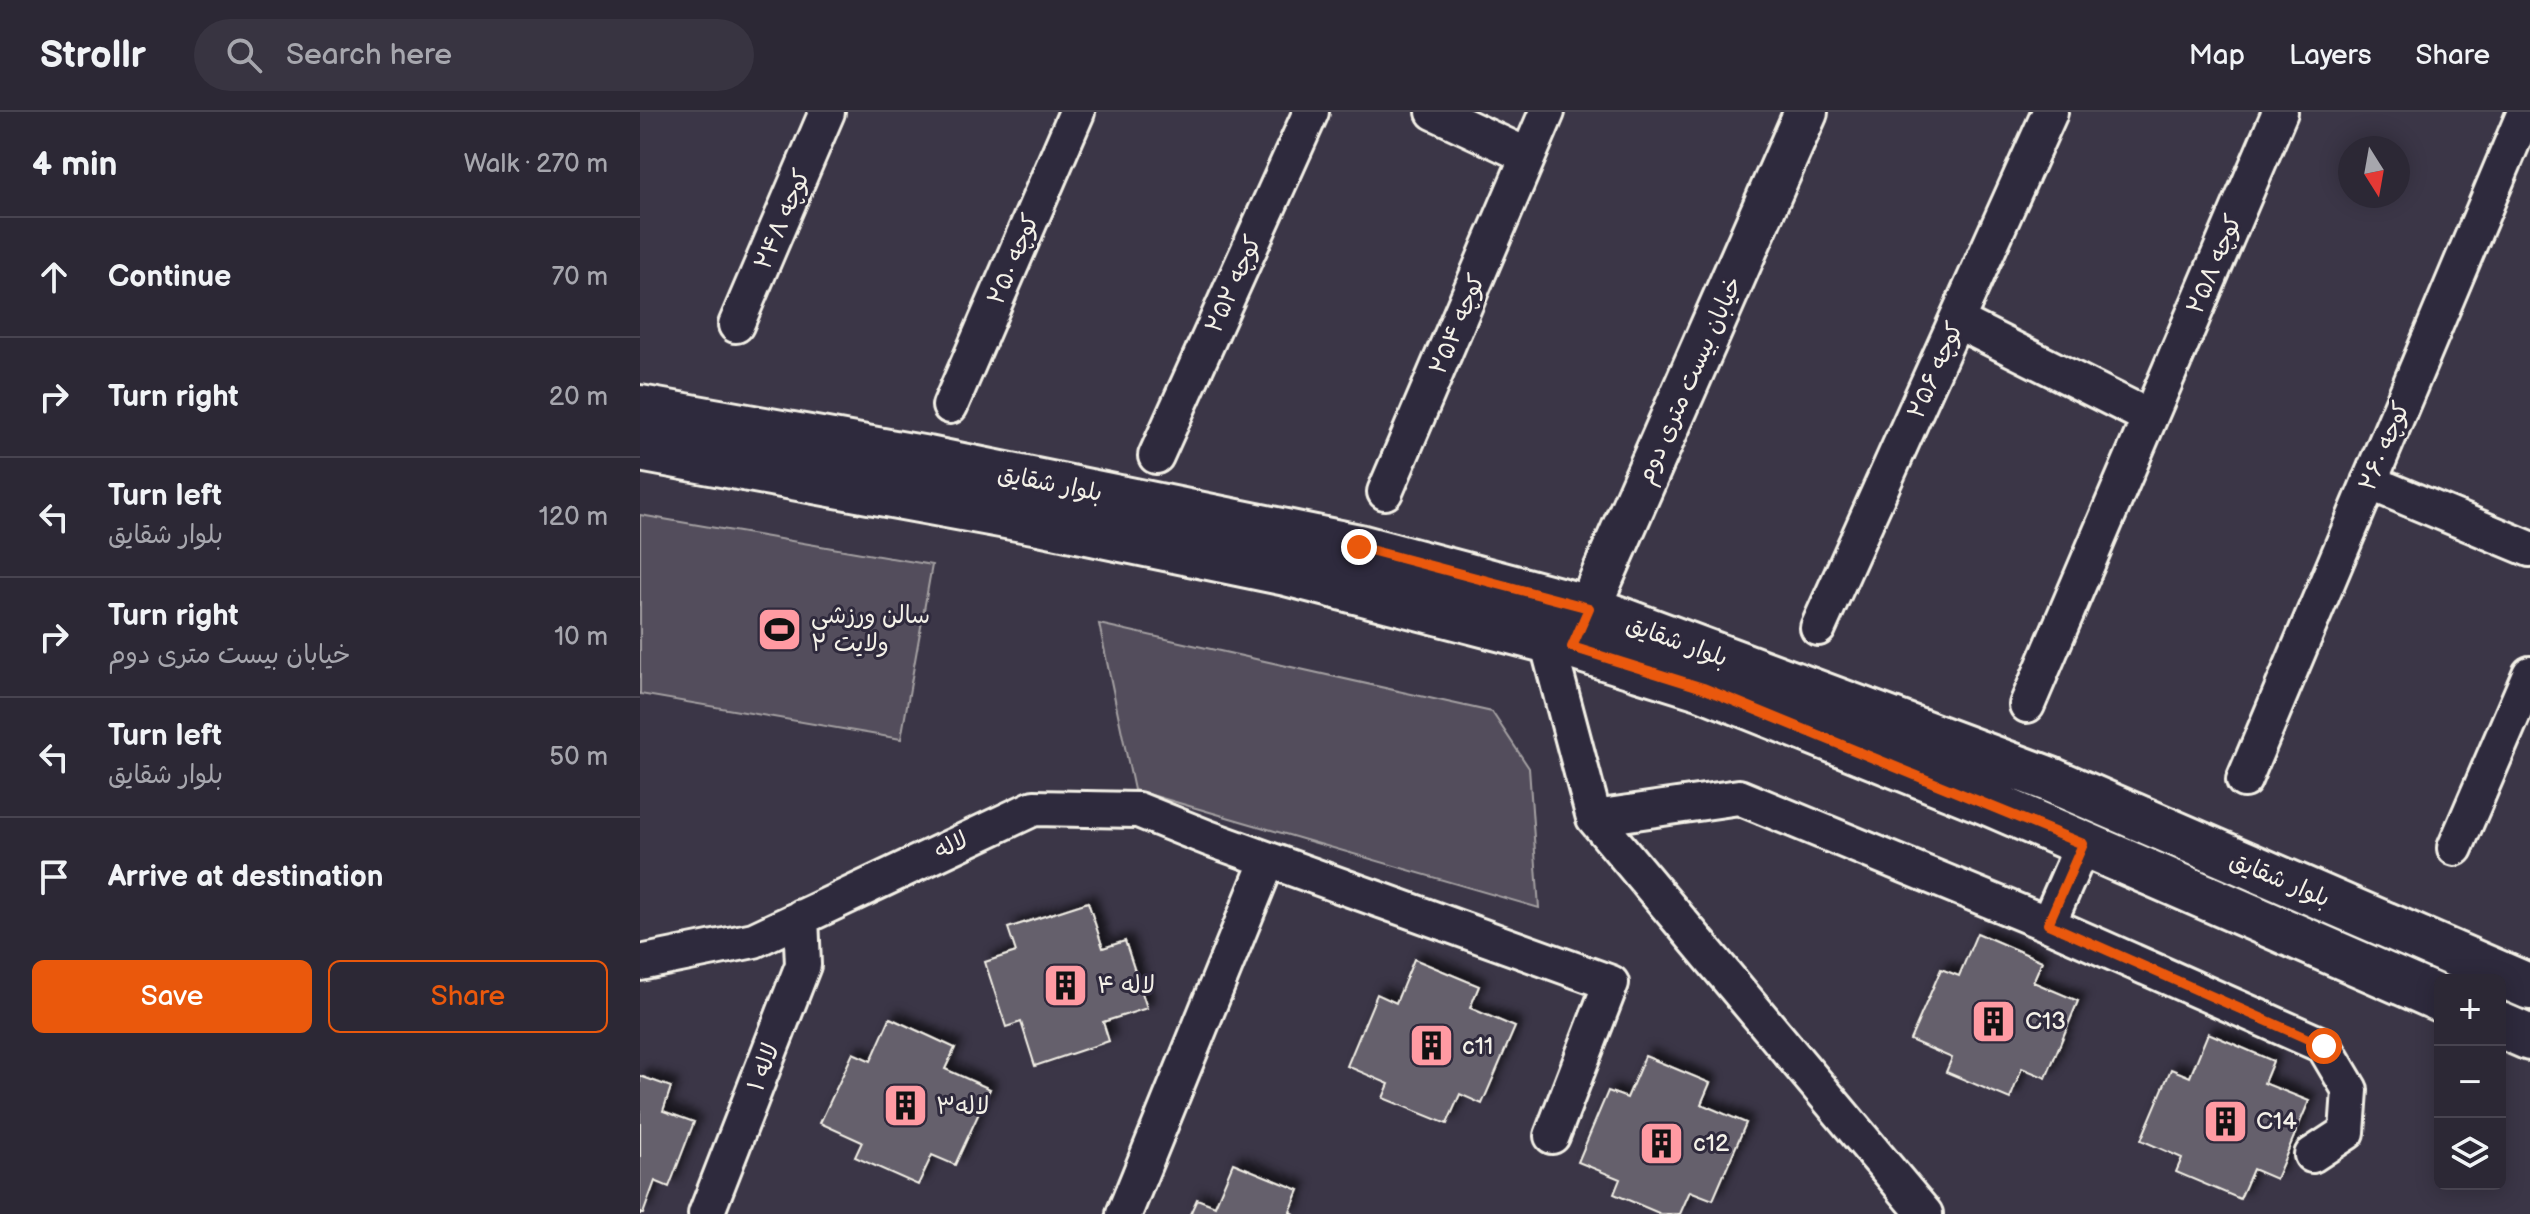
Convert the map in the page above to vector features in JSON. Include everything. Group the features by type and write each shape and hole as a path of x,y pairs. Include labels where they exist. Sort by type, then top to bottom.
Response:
{"main road":[{"name":"بلوار شقایق","path":"640,408 928,459 1359,547 1589,608 2038,775 2530,987"},
{"name":"بلوار شقایق","path":"640,449 1039,522 1286,573 1560,644 1703,688 2083,844 2434,996"},
{"path":"2506,1028 2530,1038"}],"street":[{"name":"کوچه ۲۴۸","path":"736,325 827,112"},
{"name":"کوچه ۲۵۰","path":"950,406 1077,112"},
{"name":"کوچه ۲۵۲","path":"1156,456 1311,112"},
{"path":"1434,112 1528,156"},
{"name":"کوچه ۲۵۴","path":"1385,492 1547,112"},
{"name":"خیابان بیست متری دوم","path":"1560,644 1589,608 1806,112"},
{"name":"کوچه ۲۵۶","path":"1818,628 2050,112"},
{"name":"کوچه ۲۵۸","path":"2027,705 2280,112"},
{"name":"کوچه ۲۶۰","path":"2244,780 2525,112"},
{"path":"1957,321 2149,417"},
{"path":"2369,482 2530,549"},
{"path":"1560,644 1594,818 1925,1214"},
{"path":"2455,848 2530,674"},
{"path":"1594,818 1739,797 2048,924 2324,1046 2350,1090 2347,1132 2312,1155"},
{"name":"لاله","path":"640,963 754,940 1034,808 1138,810 1611,983 1552,1136"},
{"path":"2048,924 2083,844"},
{"path":"1124,1214 1268,860"},
{"name":"لاله ۱","path":"706,1214 803,965 801,917"}],"shaded area":[{"name":"سالن ورزشی ولایت ۲","path":"640,515 932,565 901,739 640,694"},
{"path":"1099,624 1492,712 1529,768 1539,908 1134,790"}],"building":[{"name":"لاله ۴","path":"1088,902 1103,948 1125,941 1147,1008 1103,1022 1109,1041 1035,1066 1021,1022 1006,1027 985,962 1016,952 1008,928"},
{"name":"C13","path":"1977,933 2042,961 2033,982 2078,1001 2046,1078 2022,1068 2010,1099 1946,1072 1952,1058 1910,1040 1941,969 1959,976"},
{"name":"c11","path":"1414,959 1479,986 1470,1008 1515,1027 1482,1104 1460,1094 1447,1124 1383,1098 1389,1084 1347,1066 1377,994 1396,1003"},
{"name":"لاله۳","path":"890,1018 955,1048 945,1069 990,1089 955,1165 932,1155 918,1185 855,1157 862,1142 820,1123 853,1053 871,1061"},
{"name":"C14","path":"2208,1033 2273,1061 2264,1083 2309,1101 2276,1179 2253,1169 2240,1199 2176,1172 2182,1158 2141,1140 2171,1069 2190,1077"},
{"name":"c12","path":"1645,1056 1710,1083 1701,1104 1746,1123 1713,1200 1690,1191 1680,1214 1661,1214 1614,1194 1620,1179 1578,1162 1608,1091 1627,1098"},
{"path":"640,1076 671,1087 663,1111 694,1122 669,1187 655,1181 643,1214 640,1214"},
{"path":"1233,1163 1299,1190 1290,1212 1295,1214 1190,1214 1197,1199 1215,1206"}],"place":[{"name":"سالن ورزشی ولایت ۲","path":"780,629"},
{"name":"لاله ۴","path":"1066,985"},
{"name":"C13","path":"1994,1021"},
{"name":"c11","path":"1431,1046"},
{"name":"لاله۳","path":"905,1106"},
{"name":"C14","path":"2225,1121"},
{"name":"c12","path":"1662,1143"}],"route":[{"path":"1359,547 1589,608 1572,647 1703,688 2083,844 2048,924 2324,1046"}]}
